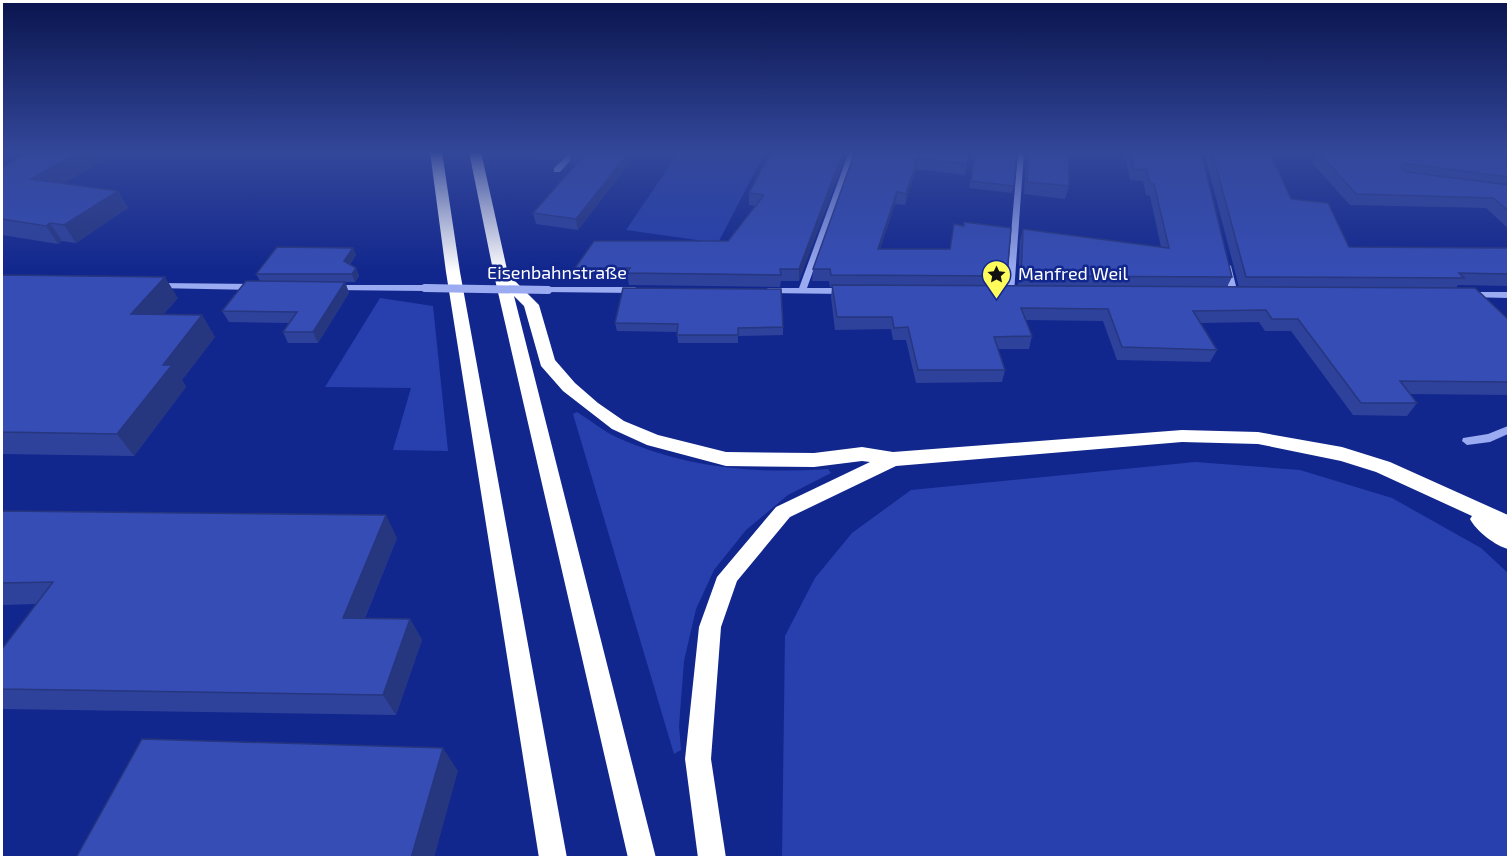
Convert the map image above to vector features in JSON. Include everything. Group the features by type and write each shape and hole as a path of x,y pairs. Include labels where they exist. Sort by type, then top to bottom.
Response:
{"highway":[{"path":"442,192 453,272 553,858"},
{"path":"483,192 501,275 642,858"},
{"path":"501,275 531,305 547,362 569,387 592,407 618,425 652,440 726,459 814,460 862,454 893,459 1182,436 1258,438 1342,454 1383,467 1509,524"},
{"path":"712,858 698,759 710,627 728,577 783,512 893,459"},
{"path":"1450,496 1509,541"}],"street":[{"path":"802,291 838,192"},
{"path":"1010,293 1018,192"},
{"path":"1225,258 1234,294"},
{"path":"144,286 263,287"},
{"name":"Eisenbahnstraße","path":"323,287 647,290"},
{"path":"754,291 860,291"},
{"path":"999,293 1022,293"},
{"path":"1222,294 1246,294"},
{"path":"1461,295 1509,295"},
{"path":"1467,441 1490,438 1509,430"}],"shaded area":[{"path":"652,192 744,192 718,243 626,230"},
{"path":"380,298 433,306 448,451 393,450 411,388 325,387"},
{"path":"577,412 616,437 668,456 746,469 828,469 831,473 788,495 746,530 714,570 696,609 684,661 679,726 681,750 674,754 573,414"},
{"path":"1195,462 1300,470 1392,498 1481,548 1508,573 1508,857 782,857 785,636 815,578 852,533 911,490"}],"building":[{"path":"2,192 116,192 64,225 50,223 46,226 2,219"},
{"path":"551,192 597,192 576,219 533,213"},
{"path":"828,192 799,269 780,269 781,275 627,273 630,268 575,268 594,241 728,241 764,195 749,193"},
{"path":"841,192 897,192 878,249 950,249 954,224 964,226 964,222 1011,228 1007,276 831,275 830,269 813,269"},
{"path":"1156,192 1211,192 1232,277 1021,276 1023,229 1169,248"},
{"path":"1223,192 1288,192 1291,199 1328,203 1349,247 1509,248 1509,274 1459,273 1464,278 1246,277"},
{"path":"1354,192 1509,192 1509,211 1493,198 1356,194"},
{"path":"277,247 353,248 344,261 356,268 352,274 256,274"},
{"path":"2,275 165,277 131,314 202,315 163,365 172,365 117,434 2,432"},
{"path":"246,281 345,282 313,332 283,332 297,312 222,311"},
{"path":"832,285 1475,288 1509,320 1509,382 1400,381 1417,403 1361,403 1298,319 1272,319 1266,310 1193,311 1217,350 1122,347 1108,309 1021,308 1032,336 994,337 1005,370 918,370 908,327 894,328 892,317 837,317"},
{"path":"623,288 781,289 783,327 738,328 738,335 677,335 678,324 615,323"},
{"path":"2,511 386,515 343,618 410,619 383,695 2,689 2,649 53,582 2,583"},
{"path":"142,739 443,748 411,858 76,858"}],"place":[{"name":"Manfred Weil","path":"997,300"}]}
